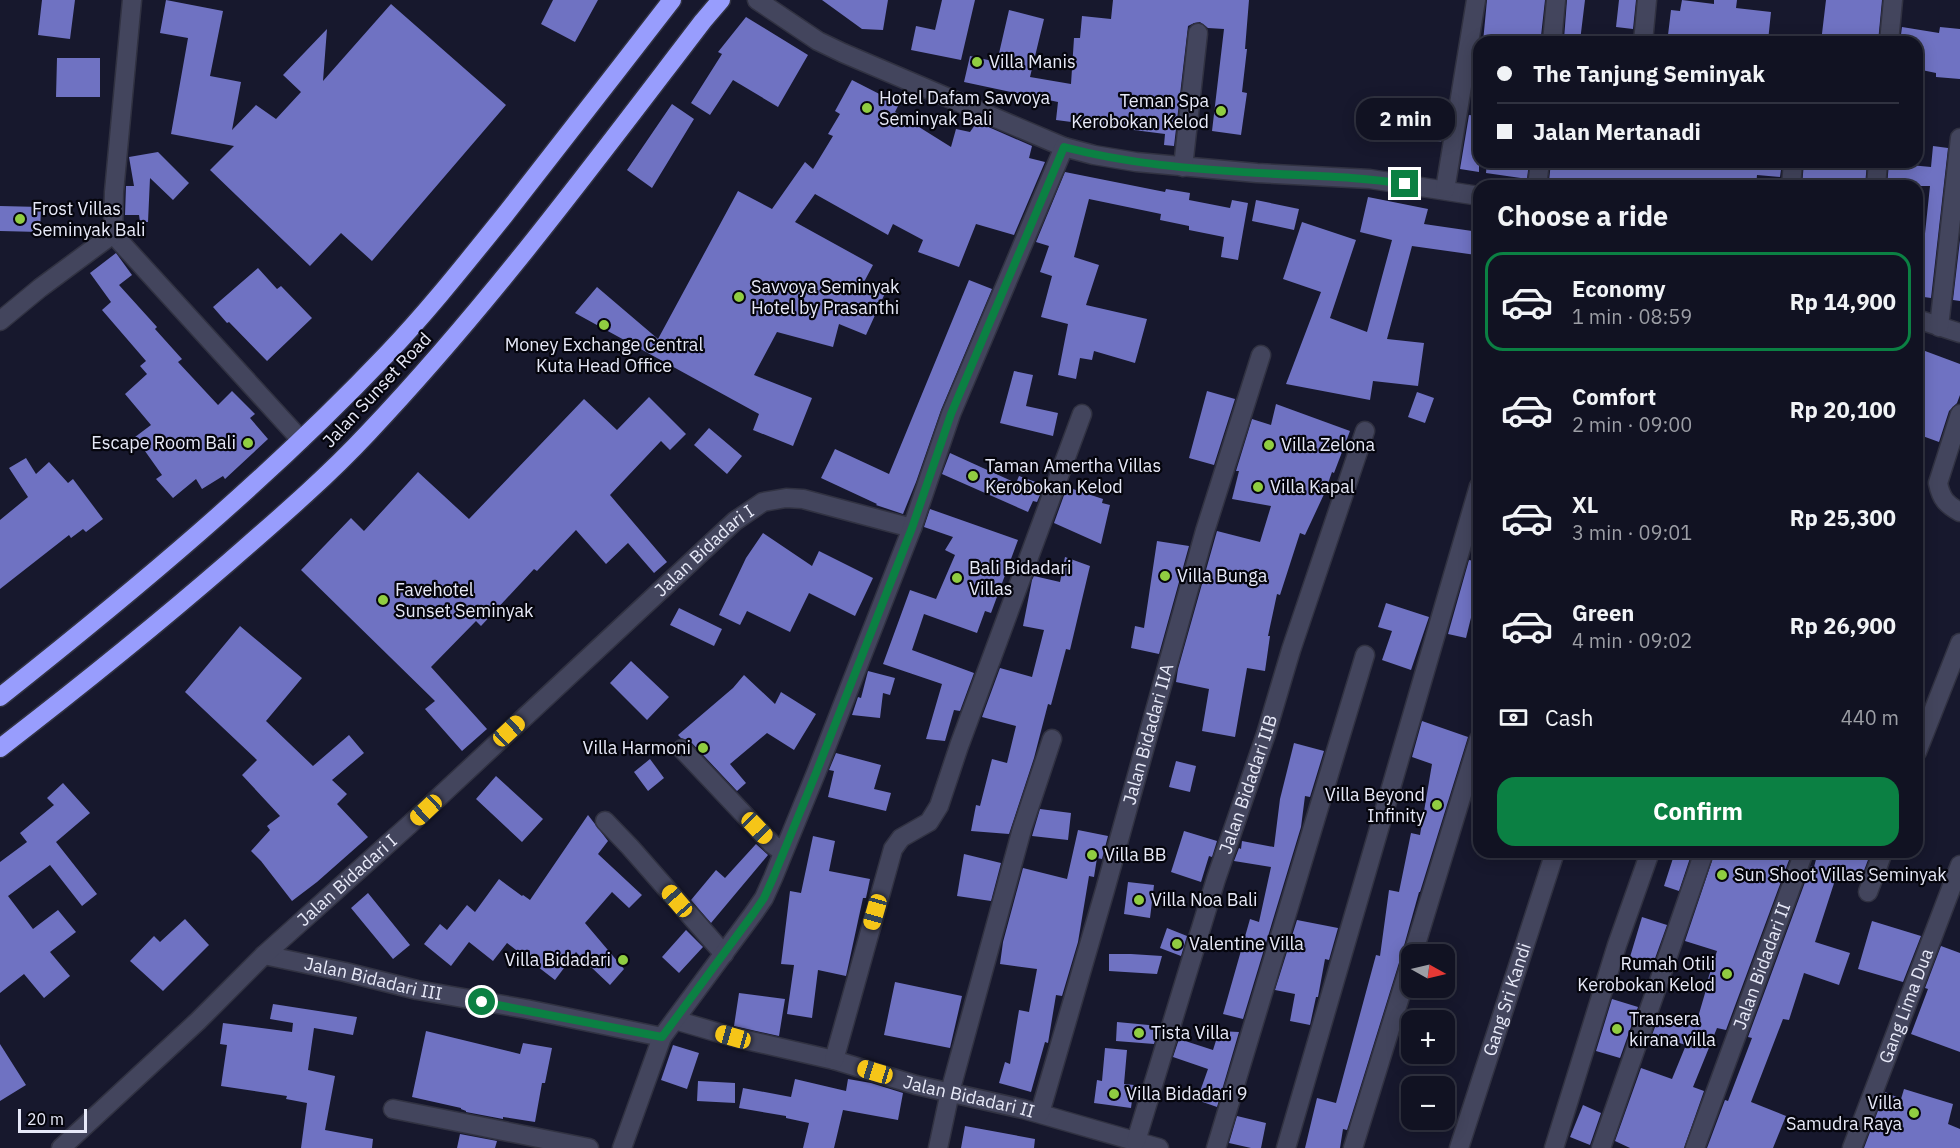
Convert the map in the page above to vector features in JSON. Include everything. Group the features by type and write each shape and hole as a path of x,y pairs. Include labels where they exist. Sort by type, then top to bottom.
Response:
{"highway":[{"name":"Jalan Sunset Road","path":"0,697 188,544 302,440 389,352 556,151 672,0"},
{"name":"Jalan Sunset Road","path":"0,748 146,633 291,508 367,434 444,351 512,270 702,21 721,0"}],"street":[{"path":"132,0 114,192 113,234 302,440"},
{"path":"758,0 818,41 1064,147 1104,157 1183,167 1370,178 1473,195"},
{"path":"1445,190 1476,0"},
{"path":"1553,36 1556,0"},
{"path":"1644,36 1647,0"},
{"path":"1890,36 1893,0"},
{"path":"1183,167 1197,33"},
{"path":"1939,327 1960,138"},
{"path":"622,1148 662,1037 764,898 816,773 912,528 951,414 1064,147"},
{"path":"0,321 113,234"},
{"path":"1923,321 1960,333"},
{"name":"Jalan Bidadari IIA","path":"1040,1113 1205,531 1262,355"},
{"path":"834,1060 893,849 901,838 929,822 939,806 1082,414"},
{"path":"1960,414 1938,483 1940,495 1947,505 1960,512"},
{"name":"Jalan Bidadari IIB","path":"1136,1141 1216,879 1365,431"},
{"name":"Jalan Bidadari I","path":"61,1148 198,1021 264,955 409,825 735,521 763,502 786,498 803,499 912,528"},
{"path":"1286,1148 1473,507"},
{"path":"1923,737 1960,643"},
{"path":"1216,1148 1365,654"},
{"path":"938,1148 950,1092 1022,830 1052,739"},
{"path":"682,749 772,844 783,852"},
{"path":"1416,944 1473,758"},
{"path":"605,821 724,954"},
{"name":"Gang Sri Kandi","path":"1460,1148 1553,858"},
{"path":"1554,1148 1617,945 1648,858"},
{"path":"1601,1148 1702,858"},
{"name":"Jalan Bidadari II","path":"1695,1148 1801,858"},
{"path":"1868,892 1881,858"},
{"name":"Gang Lima Dua","path":"1852,1148 1960,865"},
{"name":"Jalan Bidadari III","path":"264,955 417,990 526,1009 662,1037"},
{"path":"1353,1148 1401,992"},
{"name":"Jalan Bidadari II","path":"675,1020 733,1037 834,1060 916,1085 1040,1113 1159,1148"},
{"path":"393,1109 589,1148"}],"building":[{"path":"42,0 75,0 70,39 38,35"},
{"path":"166,0 223,11 210,76 241,82 232,130 256,105 276,119 301,92 283,75 327,29 323,81 391,4 506,105 372,261 341,233 310,266 210,170 234,146 171,134 188,38 160,33"},
{"path":"553,0 598,0 575,42 541,24"},
{"path":"822,0 888,0 883,30 862,29"},
{"path":"942,0 975,0 961,60 911,50 916,26 935,30"},
{"path":"1113,0 1249,0 1242,92 1247,93 1241,135 1212,131 1224,29 1208,28 1200,22 1188,26 1174,146 1164,145 1165,134 1056,120 1058,102 964,82 970,56 997,62 1009,10 1044,19 1030,77 1071,84 1074,38 1080,38 1082,16 1111,19"},
{"path":"1487,0 1545,0 1541,36 1517,34 1517,36 1484,36"},
{"path":"1567,0 1585,0 1581,36 1564,36"},
{"path":"1619,0 1636,0 1633,29 1616,27"},
{"path":"1682,0 1714,4 1714,0 1737,0 1736,8 1771,12 1769,36 1668,35 1671,10 1680,11"},
{"path":"1826,0 1882,0 1879,36 1822,36"},
{"path":"746,17 808,55 778,107 733,80 710,115 691,103 722,54 718,52"},
{"path":"1902,27 1939,33 1940,27 1960,29 1960,79 1936,77 1936,73 1923,70 1923,36 1901,36"},
{"path":"57,58 100,58 100,97 56,97"},
{"path":"852,80 899,104 895,112 951,147 956,129 970,132 977,122 1032,146 1029,158 1045,162 1014,235 976,224 959,267 918,252 923,240 893,224 888,235 815,194 795,222 873,265 864,282 886,291 866,335 839,324 833,347 777,332 754,375 812,398 793,446 753,430 759,414 575,313 597,287 658,339 738,191 772,209 805,162 813,169 833,136 828,134 840,114 835,111"},
{"path":"672,104 694,119 652,188 627,170"},
{"path":"1433,109 1446,111 1441,142 1428,140"},
{"path":"1469,115 1473,115 1473,168 1479,168 1479,172 1460,169"},
{"path":"1933,146 1948,148 1931,298 1923,297 1923,243 1930,186 1923,186 1923,180 1888,180 1889,168 1931,167"},
{"path":"158,152 189,183 173,200 150,178 148,222 140,222 139,215 125,215 126,186 134,186 129,157"},
{"path":"1486,168 1528,168 1527,179 1486,173"},
{"path":"1550,168 1781,168 1780,177 1757,175 1757,180 1549,180"},
{"path":"1804,168 1866,168 1866,180 1802,180"},
{"path":"1065,172 1165,192 1166,189 1190,193 1189,200 1230,208 1232,200 1248,203 1238,260 1221,257 1224,237 1189,230 1189,226 1160,220 1161,214 1089,199 1074,257 1099,265 1086,305 1147,319 1135,363 1094,351 1092,360 1080,358 1076,379 1058,375 1068,324 1041,317 1052,276 1040,272 1049,246 1036,242"},
{"path":"1368,197 1428,209 1424,224 1473,231 1473,255 1412,246 1387,339 1424,343 1418,386 1373,381 1370,400 1286,384 1321,292 1283,279 1302,222 1356,240 1330,318 1367,332 1392,240 1360,232"},
{"path":"1256,200 1299,209 1294,230 1252,221"},
{"name":"Frost Villas Seminyak Bali","path":"0,206 41,207 40,232 0,231"},
{"path":"1960,240 1960,301 1953,300"},
{"path":"116,253 132,275 119,285 182,359 178,362 218,405 232,391 255,414 250,418 268,439 225,479 223,476 202,489 196,479 173,498 156,479 162,475 135,437 151,425 125,394 147,374 140,366 146,361 102,310 111,302 90,273"},
{"path":"258,268 277,289 281,286 312,318 267,361 213,307"},
{"path":"969,280 992,289 941,410 903,514 876,505 821,478 835,449 889,474"},
{"path":"1923,350 1960,364 1960,395 1957,403 1949,411 1939,442 1923,436"},
{"path":"1014,371 1033,375 1026,406 1058,413 1053,436 1000,423"},
{"path":"1207,391 1235,399 1214,465 1189,458"},
{"path":"1417,392 1434,398 1425,423 1408,417"},
{"path":"649,397 686,434 670,450 661,441 610,495 667,562 654,573 628,543 606,564 576,530 537,571 534,569 481,626 476,621 431,667 487,729 462,751 425,709 435,701 301,570 351,518 364,531 418,472 469,519 584,399 617,430"},
{"path":"1276,404 1350,431 1334,473 1332,472 1305,535 1300,533 1280,595 1277,594 1268,636 1270,636 1265,671 1247,668 1235,737 1202,731 1209,689 1176,682 1217,531 1260,542 1271,506 1232,499 1239,471 1236,471 1252,419 1271,425"},
{"path":"709,428 742,456 727,474 694,445"},
{"path":"950,453 1016,483 1019,476 1044,485 1037,502 1033,501 1028,512 942,474"},
{"path":"26,458 36,474 49,462 68,483 73,479 103,519 86,532 83,529 71,538 69,535 0,589 0,520 28,497 9,468"},
{"path":"1067,487 1103,499 1102,503 1110,505 1101,544 1054,523"},
{"path":"930,509 1018,540 991,613 985,611 977,633 924,614 912,650 974,673 960,711 954,710 945,741 926,739 942,684 883,664 910,590 936,599 955,555 945,550 953,537 924,527"},
{"path":"763,533 812,566 819,551 873,578 855,616 809,593 790,632 747,611 740,625 719,615 746,558"},
{"path":"1157,541 1189,546 1159,654 1131,648 1135,626 1144,628"},
{"path":"1065,557 1090,566 1070,650 1066,649 1051,705 1048,704 1034,758 1009,834 971,831 976,805 980,806 992,759 1007,763 1016,726 982,717 1000,668 1032,677 1044,630 1023,626 1032,580 1034,576 1060,582"},
{"path":"1469,560 1473,561 1473,609 1466,638 1448,634"},
{"path":"1386,603 1429,617 1411,670 1382,660 1392,631 1378,627"},
{"path":"679,608 722,629 714,646 670,625"},
{"path":"240,626 302,678 266,721 313,766 349,735 364,753 332,780 347,794 337,804 368,837 292,901 251,851 270,830 267,826 280,816 242,775 257,760 185,692"},
{"path":"631,661 669,697 647,720 610,683"},
{"path":"868,671 895,678 890,695 883,693 880,718 852,715 858,697 861,698"},
{"path":"744,675 775,704 781,692 816,714 794,750 767,733 730,764 746,783 737,791 690,741 678,735 733,688"},
{"path":"1422,721 1468,737 1405,944 1401,944 1401,956 1347,1130 1343,1129 1340,1148 1305,1148 1317,1098 1336,1103 1376,955 1380,956 1389,890 1399,892 1411,833 1420,835 1432,764 1412,757"},
{"path":"1294,743 1324,751 1310,797 1305,796 1301,827 1243,1019 1223,1014 1250,919 1259,922 1271,867 1234,861 1239,848 1241,849 1242,841 1274,847 1280,799"},
{"path":"836,753 881,765 874,789 891,793 886,811 828,797 834,771 829,770"},
{"path":"650,759 664,778 648,791 634,772"},
{"path":"1176,761 1196,766 1190,792 1169,787"},
{"path":"496,776 543,819 522,842 476,799"},
{"path":"63,783 90,813 56,842 97,894 82,906 50,865 8,896 33,929 58,910 76,932 50,952 70,976 44,998 24,974 0,993 0,862 27,842 20,833 54,805 47,798"},
{"path":"1040,809 1071,813 1068,840 1032,836"},
{"path":"588,815 608,841 598,854 642,895 629,908 612,892 585,923 624,969 610,985 576,952 555,980 507,943 493,961 469,942 451,966 424,944 440,924 447,930 467,905 475,912 499,879 530,900"},
{"path":"1078,830 1108,836 1102,859 1097,858 1094,877 1089,876 1078,942 1062,996 1056,995 1048,1043 1045,1042 1031,1092 999,1083 1005,1062 1010,1064 1019,1010 1029,1012 1037,969 1000,964 1003,942 1023,868 1067,879"},
{"path":"1184,831 1217,841 1212,857 1209,856 1201,882 1171,872"},
{"path":"813,836 835,841 829,871 870,879 866,898 863,898 846,976 818,970 812,1018 787,1014 794,965 781,964 790,891 801,893"},
{"path":"756,844 768,855 711,923 691,900 716,870 725,878"},
{"path":"964,854 1001,863 991,901 957,896"},
{"path":"1673,858 1690,858 1679,891 1664,886"},
{"path":"1713,858 1789,860 1726,1030 1717,1028 1693,1087 1704,1091 1684,1148 1630,1148 1615,1141 1641,1068 1672,1079 1686,1045 1652,1035 1660,1014 1696,1024 1717,951 1685,941"},
{"path":"1816,858 1869,858 1860,881 1837,874 1815,942 1850,953 1839,985 1804,973 1789,1020 1783,1019 1751,1102 1786,1116 1773,1148 1707,1148 1752,1038 1748,1037 1811,866 1814,867"},
{"name":"Villa Noa Bali","path":"1128,882 1154,885 1150,918 1124,914"},
{"path":"368,893 410,945 393,959 351,908"},
{"path":"1642,917 1667,925 1653,964 1630,957"},
{"path":"185,919 209,945 163,991 130,961 154,936 160,942"},
{"path":"1297,920 1338,928 1329,960 1325,959 1310,1025 1290,1021 1295,994 1275,990"},
{"path":"1872,921 1921,936 1903,982 1858,969"},
{"name":"Valentine Villa","path":"1167,928 1187,936 1181,956 1160,948"},
{"path":"686,930 703,947 679,973 662,957"},
{"path":"1941,946 1960,953 1960,1052 1911,1034"},
{"path":"1109,954 1162,956 1157,974 1109,971"},
{"path":"895,982 962,996 950,1048 884,1035"},
{"path":"739,993 785,999 779,1036 734,1026"},
{"name":"Transera kirana villa","path":"1612,999 1638,1007 1620,1058 1596,1051"},
{"path":"273,1004 357,1017 353,1035 314,1028 308,1070 335,1076 325,1130 373,1139 372,1148 301,1148 307,1103 286,1099 287,1096 221,1086 227,1045 220,1044 223,1023 292,1032 293,1023 270,1019"},
{"name":"Tista Villa","path":"1117,1022 1159,1026 1154,1044 1116,1041"},
{"path":"426,1031 520,1054 523,1043 552,1048 545,1083 542,1083 535,1122 466,1112 461,1108 412,1097"},
{"path":"1219,1031 1239,1032 1217,1107 1197,1100 1208,1069 1173,1057 1179,1039 1213,1050"},
{"path":"0,1044 26,1085 0,1101"},
{"path":"673,1045 699,1053 687,1089 661,1080"},
{"path":"1105,1048 1127,1050 1124,1084 1134,1085 1131,1108 1094,1103 1097,1080 1102,1081"},
{"path":"795,1079 846,1091 848,1079 903,1093 898,1120 843,1110 834,1148 803,1148 809,1123 786,1118 786,1116 739,1108 743,1088 791,1097"},
{"path":"698,1081 735,1083 735,1103 697,1101"},
{"name":"Villa Samudra Raya","path":"1904,1089 1953,1104 1948,1124 1960,1129 1960,1148 1864,1148 1885,1092 1901,1099"},
{"path":"1583,1105 1601,1113 1590,1145 1570,1137"},
{"path":"1237,1116 1266,1123 1261,1148 1229,1143"},
{"path":"965,1126 1035,1139 1034,1148 961,1148"},
{"path":"460,1134 497,1141 495,1148 457,1148"}],"place":[{"name":"Villa Manis","path":"977,62"},
{"name":"Hotel Dafam Savvoya Seminyak Bali","path":"867,108"},
{"name":"Teman Spa Kerobokan Kelod","path":"1221,111"},
{"name":"Frost Villas Seminyak Bali","path":"20,219"},
{"name":"Savvoya Seminyak Hotel by Prasanthi","path":"739,297"},
{"name":"Money Exchange Central Kuta Head Office","path":"604,325"},
{"name":"Escape Room Bali","path":"248,443"},
{"name":"Villa Zelona","path":"1269,445"},
{"name":"Taman Amertha Villas Kerobokan Kelod","path":"973,476"},
{"name":"Villa Kapal","path":"1258,487"},
{"name":"Villa Bunga","path":"1165,576"},
{"name":"Bali Bidadari Villas","path":"957,578"},
{"name":"Favehotel Sunset Seminyak","path":"383,600"},
{"name":"Villa Harmoni","path":"703,748"},
{"name":"Villa Beyond Infinity","path":"1437,805"},
{"name":"Villa BB","path":"1092,855"},
{"name":"Sun Shoot Villas Seminyak","path":"1722,875"},
{"name":"Villa Noa Bali","path":"1139,900"},
{"name":"Valentine Villa","path":"1177,944"},
{"name":"Villa Bidadari","path":"623,960"},
{"name":"Rumah Otili Kerobokan Kelod","path":"1727,974"},
{"name":"Transera kirana villa","path":"1617,1029"},
{"name":"Tista Villa","path":"1139,1033"},
{"name":"Villa Bidadari 9","path":"1114,1094"},
{"name":"Villa Samudra Raya","path":"1914,1113"}],"route":[{"path":"482,1002 662,1037 764,898 816,773 912,528 951,414 1064,147 1136,162 1257,173 1370,178 1405,184"}]}
